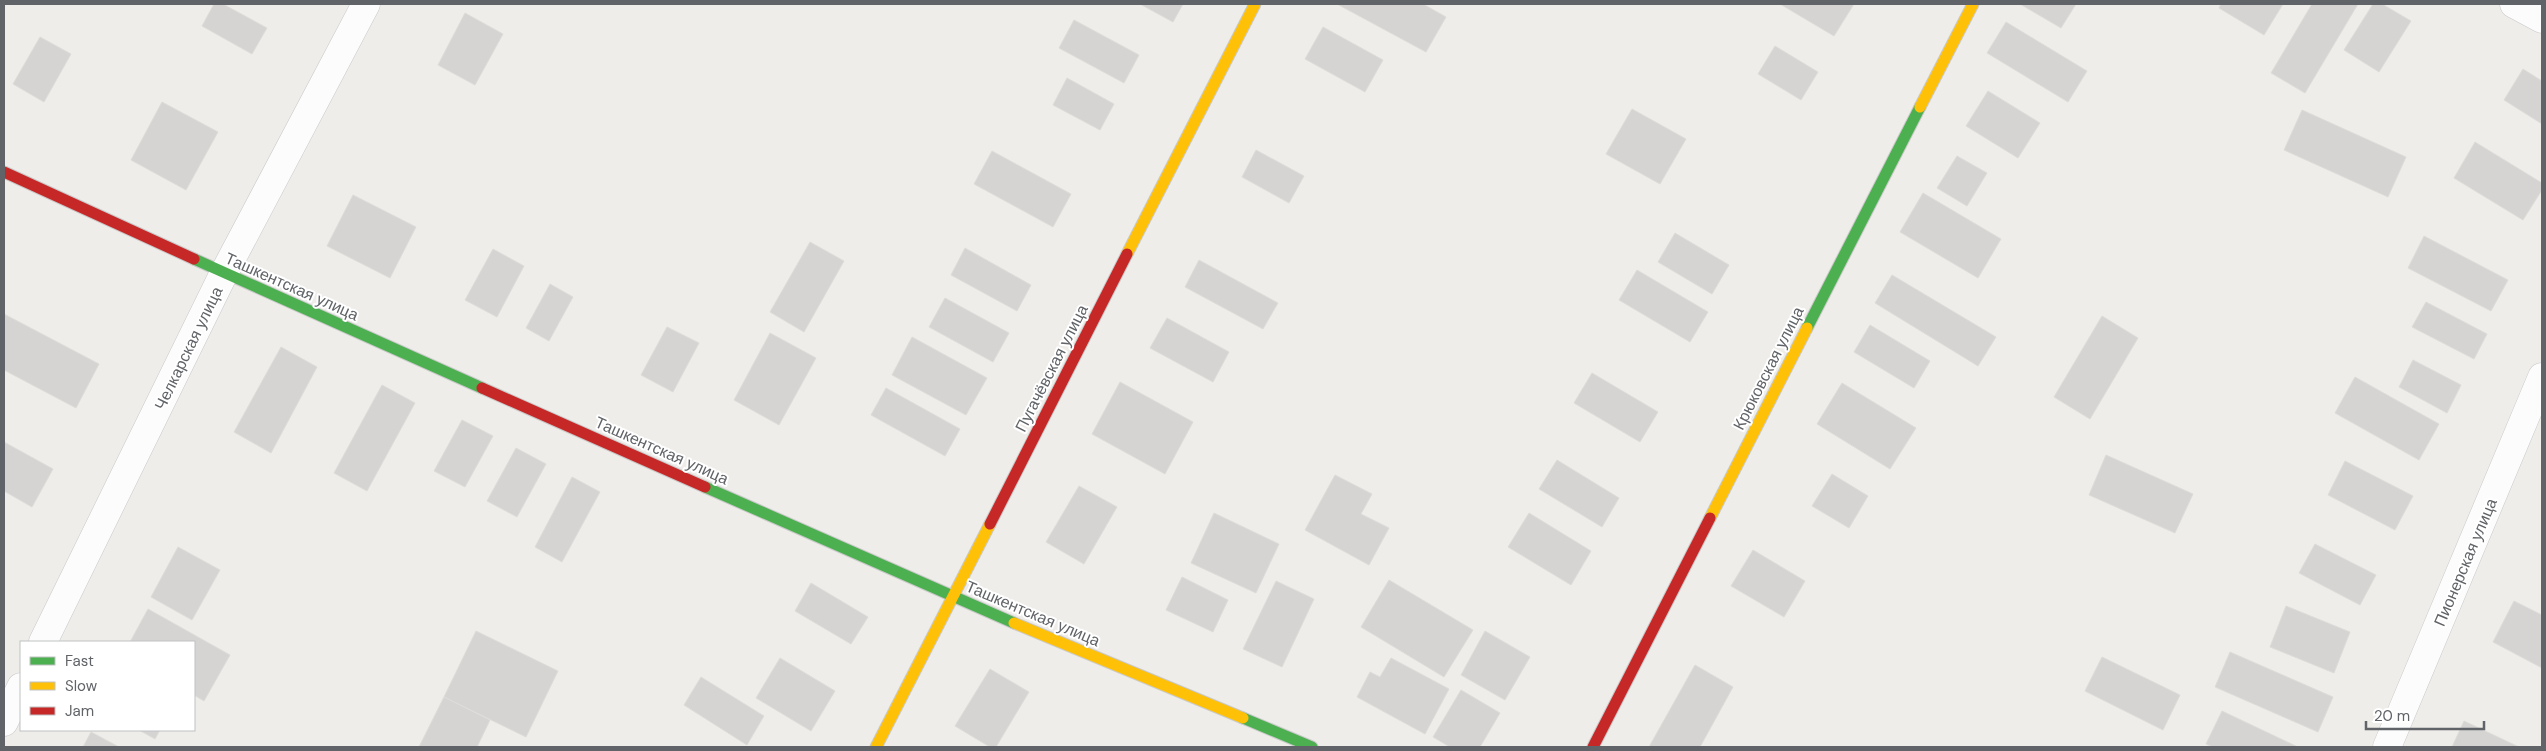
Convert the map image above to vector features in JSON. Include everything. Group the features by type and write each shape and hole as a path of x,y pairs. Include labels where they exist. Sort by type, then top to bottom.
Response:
{"street":[{"name":"Челкарская улица","path":"43,641 224,273 366,4"},
{"name":"Пугачёвская улица","path":"876,747 1255,4"},
{"name":"Крюковская улица","path":"1593,747 1973,4"},
{"path":"2514,4 2542,19"},
{"name":"Ташкентская улица","path":"4,172 224,273 952,597 1312,747"},
{"name":"Пионерская улица","path":"2387,747 2542,377"},
{"path":"4,722 20,688"}],"building":[{"path":"214,4 223,4 267,28 252,54 202,26"},
{"path":"1140,4 1183,4 1173,22"},
{"path":"1337,4 1423,4 1446,17 1426,52"},
{"path":"1780,4 1854,4 1834,36"},
{"path":"2020,4 2076,4 2061,28"},
{"path":"2221,4 2283,4 2264,35 2219,8"},
{"path":"2312,4 2358,4 2305,93 2271,73"},
{"path":"2373,4 2382,4 2411,21 2379,72 2344,50"},
{"path":"465,13 503,34 475,85 438,65"},
{"path":"1074,20 1139,55 1124,83 1059,48"},
{"path":"2006,22 2087,71 2068,102 1987,53"},
{"path":"1323,27 1383,60 1365,92 1305,59"},
{"path":"40,37 71,54 44,102 13,84"},
{"path":"1775,46 1818,72 1801,100 1758,74"},
{"path":"2523,69 2542,81 2542,124 2504,100"},
{"path":"1067,78 1114,104 1100,130 1053,105"},
{"path":"1988,91 2040,123 2018,158 1966,126"},
{"path":"162,102 218,132 186,190 131,160"},
{"path":"1632,109 1686,139 1660,184 1606,154"},
{"path":"2302,110 2406,157 2388,197 2284,150"},
{"path":"2475,142 2542,183 2542,190 2523,220 2454,178"},
{"path":"1256,150 1304,176 1289,203 1242,177"},
{"path":"992,151 1071,194 1053,227 974,184"},
{"path":"1957,156 1987,173 1967,206 1937,188"},
{"path":"1923,193 2001,239 1978,278 1900,232"},
{"path":"353,195 416,227 390,278 327,246"},
{"path":"1675,233 1729,265 1712,294 1658,262"},
{"path":"2424,236 2508,280 2491,311 2408,268"},
{"path":"810,242 844,261 804,332 770,312"},
{"path":"965,248 1031,285 1017,311 951,275"},
{"path":"493,249 524,266 497,317 465,300"},
{"path":"1199,260 1278,303 1263,329 1185,287"},
{"path":"1637,270 1708,312 1690,342 1619,300"},
{"path":"1892,275 1996,337 1978,366 1875,303"},
{"path":"550,284 573,297 549,341 526,328"},
{"path":"945,298 1009,333 993,362 929,327"},
{"path":"2426,302 2487,334 2474,359 2412,327"},
{"path":"4,314 99,364 76,408 4,370"},
{"path":"2102,316 2138,338 2090,419 2054,397"},
{"path":"1167,318 1229,352 1213,382 1150,348"},
{"path":"1870,325 1930,361 1914,388 1854,352"},
{"path":"667,327 699,343 673,392 641,375"},
{"path":"770,333 816,358 779,425 734,400"},
{"path":"912,337 987,378 966,415 892,375"},
{"path":"281,347 317,367 271,453 234,432"},
{"path":"2413,360 2461,385 2447,413 2399,387"},
{"path":"1592,373 1658,412 1640,442 1574,403"},
{"path":"2355,377 2439,424 2419,460 2335,413"},
{"path":"1120,382 1193,422 1165,474 1092,434"},
{"path":"1842,383 1916,428 1890,469 1817,424"},
{"path":"382,385 415,403 367,491 334,473"},
{"path":"886,388 960,429 945,456 871,415"},
{"path":"462,420 493,436 465,487 434,471"},
{"path":"4,442 53,469 32,507 4,491"},
{"path":"516,448 546,464 517,517 487,501"},
{"path":"2106,455 2193,494 2175,533 2089,495"},
{"path":"1557,460 1619,498 1602,527 1539,489"},
{"path":"2345,461 2413,496 2395,530 2328,495"},
{"path":"1832,474 1868,496 1849,528 1812,506"},
{"path":"1335,475 1372,494 1361,514 1389,528 1369,565 1305,530"},
{"path":"572,477 600,492 562,562 535,547"},
{"path":"1079,486 1117,507 1084,564 1046,542"},
{"path":"1214,513 1279,544 1256,593 1191,563"},
{"path":"1529,513 1591,551 1571,585 1508,547"},
{"path":"2315,544 2376,575 2360,605 2299,573"},
{"path":"178,547 220,570 192,620 151,597"},
{"path":"1753,550 1805,581 1784,617 1731,586"},
{"path":"1182,577 1228,600 1213,632 1166,610"},
{"path":"1389,580 1473,630 1444,677 1361,627"},
{"path":"1276,581 1314,599 1282,667 1243,649"},
{"path":"811,583 868,617 851,644 795,611"},
{"path":"2514,601 2542,615 2542,668 2493,642"},
{"path":"2286,606 2350,632 2334,673 2270,647"},
{"path":"148,609 230,655 204,701 195,696 195,641 131,641"},
{"path":"476,631 558,671 526,737 444,697"},
{"path":"1485,631 1530,657 1505,700 1461,675"},
{"path":"2230,652 2333,697 2318,732 2215,687"},
{"path":"2102,657 2180,695 2163,730 2085,691"},
{"path":"780,658 835,691 811,731 756,698"},
{"path":"1391,658 1449,689 1425,734 1357,697 1370,672 1380,677"},
{"path":"1695,665 1733,687 1700,747 1649,747"},
{"path":"990,669 1029,692 996,747 990,747 955,726"},
{"path":"701,677 764,716 747,745 684,705"},
{"path":"1461,690 1500,713 1480,747 1450,747 1433,737"},
{"path":"444,697 490,720 477,747 419,747"},
{"path":"2222,711 2298,747 2213,747 2206,744"},
{"path":"2464,721 2519,747 2452,747"},
{"path":"141,731 159,731 155,739"},
{"path":"91,732 119,747 83,747"}],"traffic: fast":[{"path":"1807,328 1920,107"},
{"path":"194,259 482,388"},
{"path":"705,487 1014,623"},
{"path":"1243,718 1312,747"}],"traffic: slow":[{"path":"1127,254 1255,4"},
{"path":"1920,107 1973,4"},
{"path":"1710,518 1807,328"},
{"path":"876,747 990,524"},
{"path":"1014,623 1243,718"}],"traffic: jam":[{"path":"4,172 194,259"},
{"path":"990,524 1127,254"},
{"path":"482,388 705,487"},
{"path":"1593,747 1710,518"}]}
